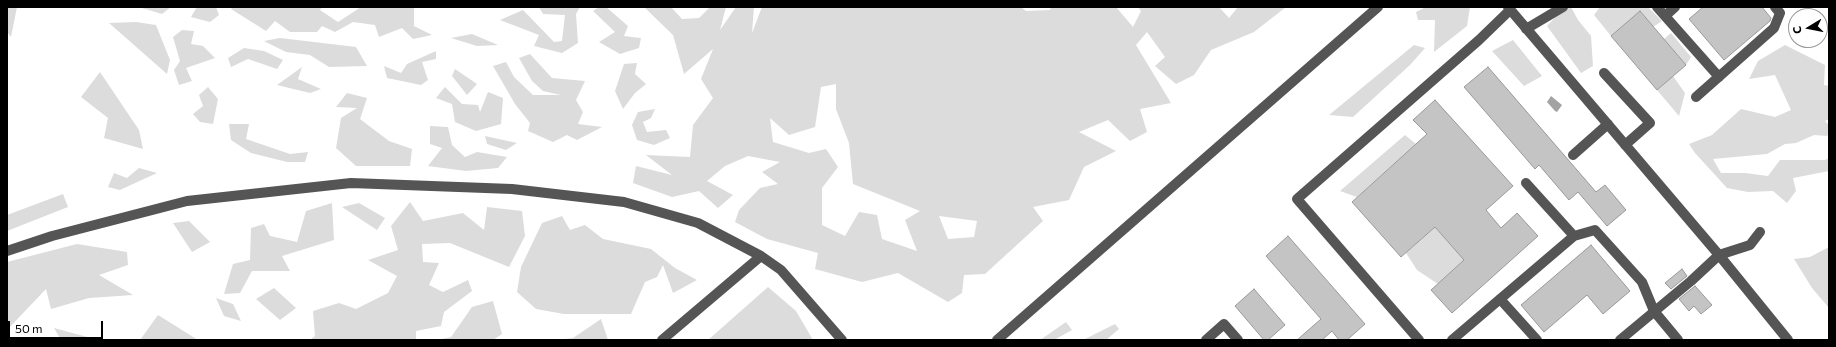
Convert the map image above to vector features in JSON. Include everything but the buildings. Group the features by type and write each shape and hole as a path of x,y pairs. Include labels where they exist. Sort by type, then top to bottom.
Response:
{"street":[{"path":"997,340 1378,7"},
{"path":"1526,29 1563,7"},
{"path":"1658,7 1719,77"},
{"path":"1665,16 1675,7"},
{"path":"1696,97 1774,28 1780,13 1775,7"},
{"path":"1419,340 1297,199 1479,40 1509,9 1720,255 1788,340"},
{"path":"1604,73 1650,123 1625,145"},
{"path":"1573,155 1608,124"},
{"path":"7,251 52,236 187,201 351,183 512,189 624,202 698,223 761,256 781,270 842,340"},
{"path":"1526,183 1574,236"},
{"path":"1452,340 1574,236 1595,230 1642,282 1654,310 1678,340"},
{"path":"1620,340 1654,310 1692,281 1720,255 1750,244 1760,232"},
{"path":"662,340 761,256"},
{"path":"1500,299 1537,340"},
{"path":"1206,340 1224,324 1238,340"}],"shaded area":[{"path":"7,7 17,7 11,37 7,32"},
{"path":"171,7 162,14 142,8 121,8"},
{"path":"197,7 216,7 219,15 210,22 191,17"},
{"path":"233,7 322,7 320,10 338,22 361,7 414,7 414,26 432,35 413,39 402,28 379,37 375,25 353,22 335,32 322,26 317,32 290,32 275,21 266,31 231,9"},
{"path":"539,7 580,7 576,14 578,43 562,53 534,46 539,35 500,20 523,10 554,42 562,41 565,15 543,14"},
{"path":"599,7 606,7 628,26 624,36 641,38 639,48 620,54 599,42 615,32 593,11"},
{"path":"644,7 671,7 682,19 699,18 710,7 726,7 720,30 736,7 754,7 752,33 762,7 1021,7 1026,11 1050,10 1051,7 1116,7 1133,27 1141,11 1138,7 1219,7 1229,18 1238,7 1286,7 1254,32 1211,50 1194,75 1176,84 1155,66 1165,57 1147,32 1136,45 1171,103 1140,109 1147,132 1130,141 1108,120 1079,132 1116,151 1084,167 1069,200 1033,207 1043,221 985,274 964,275 962,293 948,302 898,273 862,282 815,269 818,253 767,239 735,222 739,210 760,188 778,184 762,172 780,162 748,156 725,166 707,181 733,195 718,208 699,191 672,197 633,183 636,166 672,175 646,155 690,157 693,125 713,98 701,79 713,49 684,74 673,35","holes":["836,84 836,109 849,143 853,184 920,211 905,220 917,251 882,239 877,215 859,212 845,236 822,225 822,188 838,167 826,149 809,153 773,142 770,118 789,135 815,127 821,87","939,216 977,221 974,237 948,239"]},
{"path":"1426,7 1470,7 1467,26 1434,52 1435,20 1418,20 1416,12"},
{"path":"1565,7 1571,7 1578,20 1591,36 1593,66 1581,73 1547,26"},
{"path":"1600,7 1648,7 1662,21 1653,27 1640,11 1611,36 1594,15"},
{"path":"136,22 156,25 170,60 167,74 109,23"},
{"path":"182,30 194,31 191,44 203,46 215,58 186,68 192,81 179,85 174,70 180,61 173,37"},
{"path":"1671,33 1691,57 1686,65 1664,39"},
{"path":"472,34 498,45 477,46 451,38"},
{"path":"280,38 356,47 367,66 329,67 310,55 286,52 264,41"},
{"path":"1513,40 1542,76 1524,86 1492,51"},
{"path":"1414,45 1425,48 1410,65 1353,117 1329,115"},
{"path":"1785,45 1788,48 1791,48 1825,65 1824,85 1829,86 1829,119 1825,121 1829,125 1829,132 1827,136 1814,135 1796,143 1785,144 1767,154 1713,159 1721,173 1745,173 1768,176 1780,160 1825,160 1829,158 1829,171 1793,178 1796,191 1787,203 1773,191 1748,192 1727,188 1695,153 1689,144 1712,135 1741,109 1775,117 1791,110 1775,75 1749,79 1758,61"},
{"path":"244,48 264,51 283,60 277,69 248,59 231,67 228,58"},
{"path":"436,51 436,59 422,62 428,80 421,85 387,78 384,66 401,73 407,64"},
{"path":"530,54 552,78 585,81 576,100 583,112 578,124 602,127 577,140 567,135 553,142 528,131 530,123 515,104 493,66 506,62 514,77 533,95 561,95 543,91 532,81 519,58"},
{"path":"637,63 635,74 646,84 635,93 623,109 615,91 624,64"},
{"path":"302,67 298,79 321,89 310,93 277,85"},
{"path":"455,69 477,84 467,95 452,76"},
{"path":"100,72 139,130 143,149 104,138 108,118 81,97"},
{"path":"1673,76 1685,93 1679,116 1657,90"},
{"path":"208,87 218,99 213,124 200,122 193,114 203,106 199,95"},
{"path":"445,87 462,104 478,105 480,112 488,92 503,98 501,124 476,131 455,122 452,104 436,98"},
{"path":"347,93 367,98 360,119 389,141 412,149 410,166 356,166 336,148 341,118 357,108 336,107"},
{"path":"1551,96 1562,105 1557,112 1547,102"},
{"path":"655,109 651,118 643,122 647,132 666,130 670,138 654,145 637,140 632,125 638,112"},
{"path":"229,124 249,124 246,139 290,154 308,152 305,162 287,162 251,153 231,140"},
{"path":"430,126 448,127 452,145 465,157 477,152 507,157 498,168 466,171 428,166 442,148 430,144"},
{"path":"1405,135 1416,144 1357,197 1340,191"},
{"path":"485,136 517,143 506,150 487,144"},
{"path":"139,168 157,173 120,190 108,187 114,173 127,178"},
{"path":"63,194 68,207 7,231 7,215"},
{"path":"410,202 423,221 463,213 484,230 487,207 522,211 525,236 509,267 450,243 422,244 423,262 439,263 429,285 443,292 468,280 472,291 444,312 441,326 416,331 416,340 310,340 315,336 313,311 339,303 356,309 388,293 397,276 368,260 398,250 391,226"},
{"path":"332,203 334,240 282,256 290,271 252,271 240,293 224,294 233,264 250,260 251,228 264,224 270,236 297,242 306,211"},
{"path":"359,203 385,218 377,230 342,207"},
{"path":"562,216 570,230 585,225 603,239 651,249 675,268 697,280 673,293 663,265 657,277 645,282 631,314 564,314 536,309 517,292 521,267 542,223"},
{"path":"189,221 210,242 192,252 173,223"},
{"path":"1435,227 1464,260 1438,284 1417,270 1406,253"},
{"path":"77,244 127,252 128,265 99,275 133,295 89,298 51,309 46,289 7,330 7,262"},
{"path":"1829,247 1829,308 1812,288 1794,259 1810,257"},
{"path":"768,287 796,311 813,340 708,340"},
{"path":"274,288 296,308 280,320 256,299"},
{"path":"216,298 233,304 241,321 224,316"},
{"path":"493,301 502,334 493,340 437,340 451,337 472,307"},
{"path":"158,315 198,340 140,340"},
{"path":"601,319 608,340 557,340 573,338"},
{"path":"1066,322 1072,330 1054,340 1040,340"},
{"path":"1115,324 1119,329 1106,340 1083,340"},
{"path":"54,328 95,339 97,340 61,340"}]}
